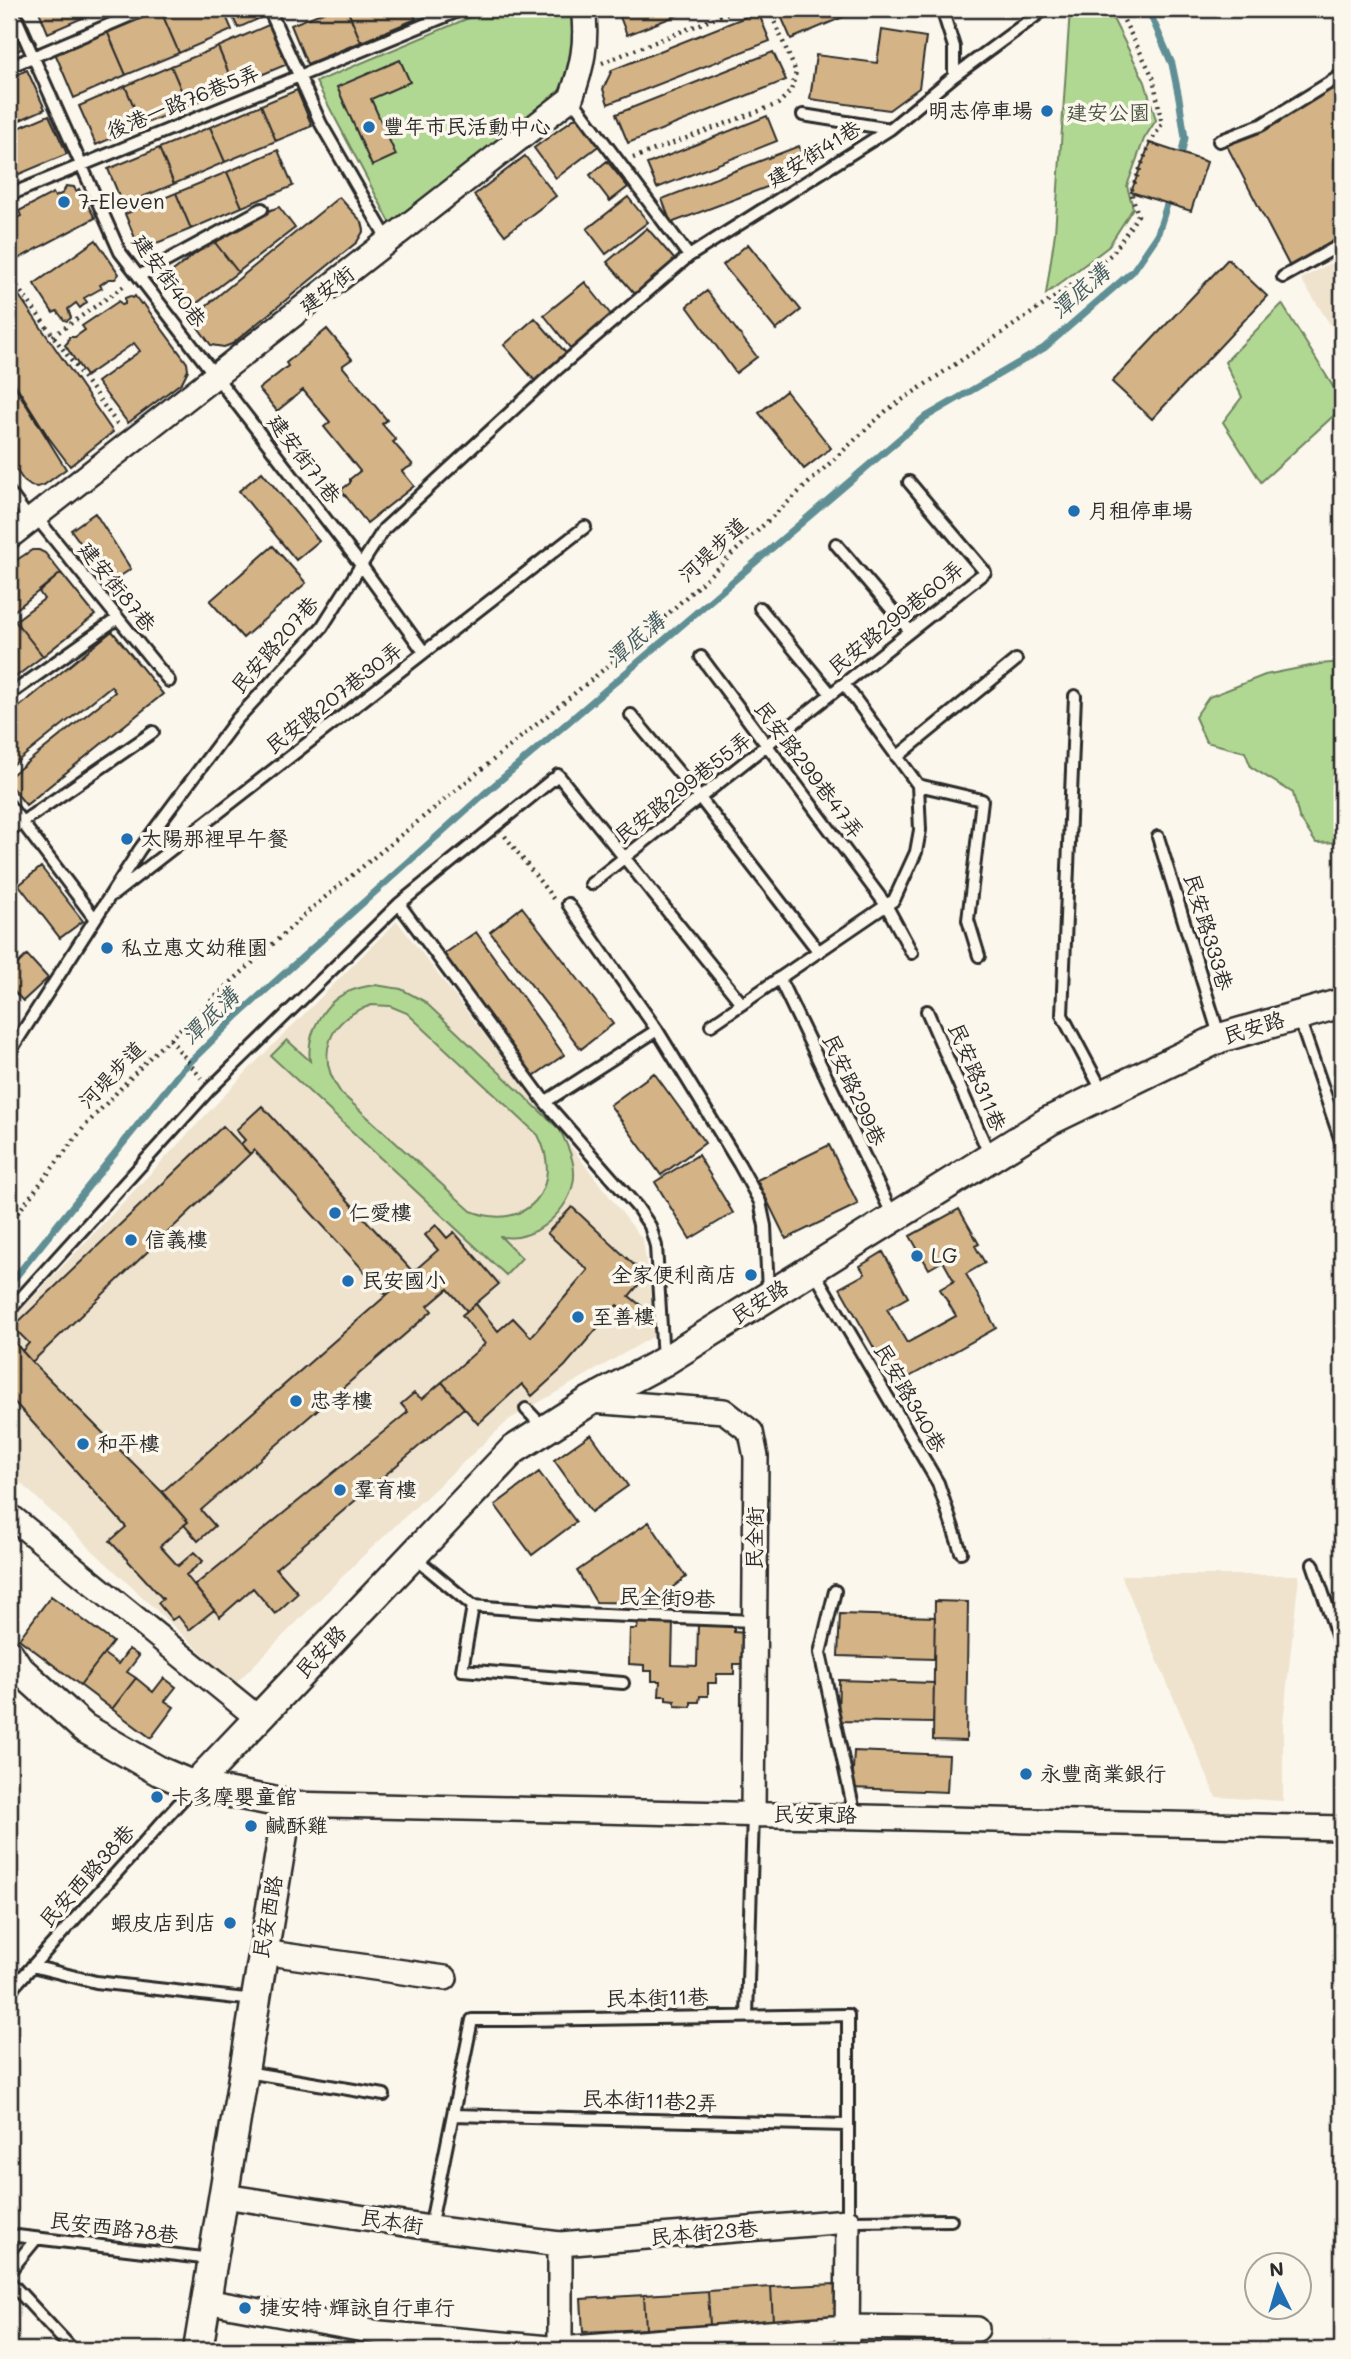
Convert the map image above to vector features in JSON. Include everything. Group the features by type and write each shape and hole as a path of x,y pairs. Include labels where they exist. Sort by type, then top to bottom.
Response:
{"street":[{"path":"571,98 581,71 585,42 583,9"},
{"name":"建安街","path":"9,537 571,98"},
{"name":"民安路","path":"194,1786 513,1450 535,1419 590,1401 663,1362 1049,1121 1220,1038 1342,1003"},
{"name":"民全街","path":"590,1401 724,1412 751,1432 756,1457 753,1814"},
{"path":"9,1515 258,1718"},
{"path":"12,1668 84,1728 159,1771 194,1786 288,1804"},
{"name":"民安東路","path":"288,1804 1342,1828"},
{"name":"民安西路","path":"198,2350 288,1804"},
{"path":"262,1952 444,1978"},
{"name":"民本街","path":"224,2196 430,2228 561,2244"},
{"path":"848,2221 848,2350"},
{"name":"民本街23巷","path":"561,2244 848,2221"},
{"path":"560,2349 561,2244"},
{"path":"206,2301 380,2333 560,2349 848,2327 977,2329"}],"lane":[{"name":"建安街40巷","path":"12,9 120,252 217,377"},
{"path":"9,67 146,9"},
{"path":"269,9 321,124 389,242"},
{"name":"後港一路76巷5弄","path":"9,195 463,9"},
{"path":"942,9 954,47 954,76"},
{"name":"建安街41巷","path":"689,256 890,129 954,76 1045,9"},
{"path":"1219,141 1261,125 1342,75"},
{"path":"571,98 689,256"},
{"path":"803,115 890,129"},
{"path":"139,276 262,209"},
{"path":"1283,277 1342,244"},
{"name":"民安路207巷","path":"9,1052 140,849 237,719 322,627 384,529 555,371 689,256"},
{"name":"建安街71巷","path":"217,377 424,652"},
{"name":"民安路299巷60弄","path":"831,694 985,572 909,482"},
{"name":"建安街87巷","path":"9,492 169,681"},
{"name":"民安路207巷30弄","path":"106,900 585,527"},
{"path":"836,544 911,631"},
{"path":"760,608 831,694"},
{"path":"9,695 118,618"},
{"name":"民安路299巷47弄","path":"701,657 886,905 912,953"},
{"path":"897,757 1016,660"},
{"path":"710,1026 894,900 916,852 920,830 918,785 844,684"},
{"name":"民安路299巷55弄","path":"591,884 831,694"},
{"path":"1074,696 1062,1015 1104,1094"},
{"path":"631,715 700,798 819,952"},
{"path":"9,831 153,733"},
{"path":"9,1311 210,1089 399,904 555,777 625,858 742,1004"},
{"path":"918,785 982,800 968,920 979,956"},
{"path":"9,805 95,919"},
{"name":"民安路333巷","path":"1158,837 1220,1038"},
{"path":"399,904 545,1102 637,1207 650,1226 656,1246 663,1362"},
{"path":"568,904 657,1031 760,1202 765,1226 769,1297"},
{"name":"民安路299巷","path":"779,978 894,1218"},
{"name":"民安路311巷","path":"927,1011 991,1158"},
{"path":"1298,1015 1342,1144"},
{"path":"545,1102 657,1031"},
{"name":"民安路340巷","path":"813,1270 938,1483 961,1552"},
{"path":"412,1555 473,1606 462,1670 623,1683"},
{"path":"1313,1564 1342,1650"},
{"path":"835,1591 820,1653 855,1816"},
{"name":"民全街9巷","path":"473,1606 579,1614 754,1621"},
{"name":"民安西路38巷","path":"9,1992 194,1786"},
{"path":"747,2017 753,1814"},
{"path":"32,1966 96,1982 254,2000"},
{"name":"民本街11巷","path":"430,2228 472,2021 848,2015 848,2221"},
{"path":"243,2072 384,2095"},
{"name":"民本街11巷2弄","path":"453,2115 848,2125"},
{"path":"848,2221 951,2220"},
{"name":"民安西路78巷","path":"9,2235 214,2260"},
{"path":"9,2272 36,2239"},
{"path":"9,2281 73,2350"}],"path":[{"path":"581,71 738,9"},
{"path":"619,163 778,104 785,98 791,91 796,72 769,9"},
{"name":"河堤步道","path":"9,1224 84,1127 170,1040 312,908 641,639 887,410 1051,300 1114,253 1138,215 1131,192 1150,143 1162,124 1153,77 1118,9"},
{"path":"9,275 131,443"},
{"path":"53,336 139,276"},
{"path":"497,824 559,906 568,904"},
{"path":"170,1040 205,1083"}],"shaded area":[{"path":"1342,257 1342,343 1301,279"},
{"name":"民安國小","path":"397,921 643,1240 656,1335 510,1419 363,1556 235,1684 9,1472 9,1323 253,1065"},
{"path":"1121,1575 1299,1575 1283,1723 1283,1801 1216,1797"}],"green space":[{"path":"490,9 576,9 572,65 562,89 391,224 316,82"},
{"name":"建安公園","path":"1070,9 1108,9 1145,82 1156,120 1144,139 1127,186 1133,208 1108,247 1046,294 1055,233"},
{"path":"1282,304 1342,401 1342,408 1261,482 1223,422 1242,397 1225,362"},
{"path":"1342,662 1342,842 1316,843 1299,817 1293,793 1251,767 1245,752 1206,742 1195,717 1209,697 1265,675"},
{"path":"375,985 401,989 424,1001 560,1130 565,1141 574,1171 568,1197 555,1216 538,1229 518,1237 501,1237 522,1258 506,1275 271,1056 287,1040 310,1061 314,1028 326,1009 343,994","holes":["372,1005 390,1006 407,1013 538,1135 545,1154 547,1172 536,1201 524,1210 509,1216 491,1216 471,1211 341,1093 328,1065 330,1040 336,1029 357,1011"]}],"building":[{"path":"9,9 21,9 36,43 9,54"},
{"path":"38,9 100,9 101,10 48,33"},
{"path":"160,9 223,9 232,30 179,53"},
{"path":"160,9 179,53 126,75 107,31"},
{"path":"229,9 267,9 269,14 238,28"},
{"path":"331,9 347,9 361,42 307,64 291,25"},
{"path":"347,9 411,9 416,19 361,42"},
{"path":"617,9 693,9 627,35"},
{"path":"778,9 862,9 791,39"},
{"path":"758,12 770,41 608,104 603,89 612,70"},
{"path":"273,23 290,63 234,86 218,47"},
{"path":"882,30 926,37 919,88 889,110 810,99 816,55 877,63"},
{"path":"107,31 126,75 74,98 55,53"},
{"path":"218,47 234,86 188,106 171,66"},
{"path":"773,52 786,80 628,143 616,114"},
{"name":"豐年市民活動中心","path":"400,60 410,82 371,99 396,155 372,166 337,87"},
{"path":"171,66 188,106 142,125 125,86"},
{"path":"27,70 45,109 9,125 9,78"},
{"path":"1342,81 1342,237 1290,267 1227,146"},
{"path":"125,86 142,125 96,145 79,106"},
{"path":"297,90 312,126 276,141 261,105"},
{"path":"261,105 276,141 225,162 210,127"},
{"path":"49,115 67,154 17,175 9,155 9,132"},
{"path":"579,115 601,144 556,178 534,148"},
{"path":"767,116 777,141 657,188 647,164"},
{"path":"210,127 225,162 174,184 159,148"},
{"path":"1150,143 1207,162 1191,211 1131,192"},
{"path":"799,146 805,163 788,170 791,178 671,223 662,199"},
{"path":"159,148 174,184 123,205 108,169"},
{"path":"278,150 293,186 242,207 227,172"},
{"path":"9,155 17,175 9,179"},
{"path":"525,156 556,196 505,235 474,195"},
{"path":"607,161 628,187 610,201 590,175"},
{"path":"227,172 242,207 191,229 176,193"},
{"path":"66,186 74,187 76,191 79,189 95,218 18,259 9,242 9,219 10,221 21,216 19,211 53,193 55,197 63,193"},
{"path":"176,193 191,229 140,250 125,214"},
{"path":"339,197 362,222 364,230 357,242 232,344 224,347 211,345 191,318"},
{"path":"628,197 648,222 606,254 587,229"},
{"path":"279,207 295,228 238,272 213,240 236,223"},
{"path":"647,228 675,260 635,294 607,262"},
{"path":"96,240 119,274 84,298 87,302 80,308 76,303 68,309 71,318 64,320 57,311 53,313 34,284"},
{"path":"213,240 238,272 188,310 164,278"},
{"path":"748,244 801,310 776,330 723,265"},
{"path":"1228,259 1267,296 1152,419 1112,382"},
{"path":"9,281 113,432 70,466 9,374"},
{"path":"585,282 612,316 571,349 544,315"},
{"path":"707,291 757,357 736,373 687,306"},
{"path":"135,296 143,303 187,363 188,370 182,382 128,423 97,382 140,351 134,343 86,376 65,345 69,337 75,337 85,330 82,326 119,301 122,305 125,304 125,298"},
{"path":"535,318 566,353 535,381 504,345"},
{"path":"327,329 352,359 342,366 387,420 382,424 413,465 402,471 414,486 367,523 341,490 360,471 324,427 330,422 303,390 277,411 259,389"},
{"path":"9,377 66,469 44,485 31,486 24,481 9,460"},
{"path":"786,391 831,448 804,469 759,413"},
{"path":"262,472 319,541 296,560 239,491"},
{"path":"95,513 131,569 110,583 71,530"},
{"path":"273,546 306,583 243,638 210,601"},
{"path":"32,550 45,553 61,573 14,611 9,605 9,565"},
{"path":"61,573 95,615 43,656 15,621 44,599 39,592"},
{"path":"15,621 43,656 9,682 9,626"},
{"path":"112,631 163,694 26,805 9,784 9,777 115,692 111,686 9,768 9,715"},
{"path":"41,867 83,921 60,938 19,885"},
{"path":"522,907 613,1024 581,1049 490,932"},
{"path":"476,932 564,1055 532,1077 444,954"},
{"path":"27,955 48,978 23,1001 9,986 9,972"},
{"path":"654,1073 705,1143 661,1175 610,1105"},
{"name":"仁愛樓","path":"262,1106 413,1272 386,1295 254,1150 250,1154 241,1144 245,1140 236,1130"},
{"name":"信義樓","path":"223,1126 250,1154 32,1362 22,1351 29,1343 13,1327"},
{"path":"829,1145 858,1204 786,1239 757,1180"},
{"path":"698,1155 733,1213 690,1239 655,1182"},
{"name":"至善樓","path":"572,1207 646,1276 629,1296 644,1308 636,1319 617,1305 565,1366 532,1396 522,1384 478,1424 442,1382 485,1344 462,1315 476,1304 498,1331 513,1318 531,1337 588,1270 547,1233"},
{"path":"959,1209 979,1244 975,1246 985,1263 966,1274 996,1328 895,1385 840,1288 865,1274 860,1266 883,1252 908,1297 887,1309 907,1343 956,1316 940,1289 954,1281 943,1261 929,1269 910,1236"},
{"name":"忠孝樓","path":"436,1225 447,1238 454,1232 499,1284 467,1311 448,1289 428,1306 432,1311 201,1510 215,1526 198,1541 184,1525 188,1522 162,1492 438,1250 425,1235"},
{"name":"和平樓","path":"9,1336 188,1522 160,1546 178,1566 194,1552 203,1561 186,1575 214,1610 189,1630 178,1616 172,1620 158,1603 163,1599 110,1541 126,1527 9,1396"},
{"name":"羣育樓","path":"442,1382 464,1408 276,1568 298,1593 275,1614 253,1588 220,1617 194,1586 408,1412 401,1404 414,1393 422,1399"},
{"path":"591,1434 628,1486 591,1512 554,1460"},
{"path":"539,1472 576,1522 532,1555 495,1505"},
{"path":"649,1522 686,1577 652,1603 596,1602 577,1571"},
{"path":"51,1596 113,1642 80,1685 19,1639"},
{"path":"935,1601 968,1602 966,1741 933,1740"},
{"path":"840,1614 935,1617 934,1659 838,1656"},
{"path":"638,1622 673,1622 672,1665 697,1666 698,1623 734,1624 734,1632 746,1633 745,1664 734,1664 734,1674 716,1674 716,1683 708,1683 708,1696 700,1696 699,1702 691,1702 691,1707 675,1706 675,1701 659,1696 660,1681 652,1681 652,1671 644,1671 644,1665 629,1664 630,1629 637,1629"},
{"path":"129,1649 139,1656 127,1672 136,1678 112,1709 80,1685 104,1654 118,1664"},
{"path":"136,1678 153,1692 164,1678 176,1687 165,1701 174,1707 151,1738 112,1709"},
{"path":"839,1680 934,1683 933,1723 838,1721"},
{"path":"854,1751 949,1755 947,1792 852,1788"},
{"path":"835,2284 837,2317 773,2321 771,2287"},
{"path":"771,2287 773,2321 710,2325 708,2291"},
{"path":"708,2291 710,2325 646,2329 644,2295"},
{"path":"644,2295 646,2329 583,2332 581,2299"},
{"path":"832,2342 832,2350 769,2350 769,2345"},
{"path":"769,2345 769,2350 706,2350 706,2349"}],"waterway":[{"name":"潭底溝","path":"1148,9 1172,64 1185,138 1180,160"},
{"name":"潭底溝","path":"9,1285 182,1070 237,1016 483,795 924,418 1044,348 1133,271 1157,236 1170,195"}],"place":[{"name":"明志停車場","path":"1047,111"},
{"name":"豐年市民活動中心","path":"369,127"},
{"name":"7-Eleven","path":"64,202"},
{"name":"月租停車場","path":"1074,511"},
{"name":"太陽那裡早午餐","path":"127,839"},
{"name":"私立惠文幼稚園","path":"107,948"},
{"name":"仁愛樓","path":"335,1213"},
{"name":"信義樓","path":"131,1240"},
{"name":"LG","path":"917,1256"},
{"name":"全家便利商店","path":"751,1275"},
{"name":"民安國小","path":"348,1281"},
{"name":"至善樓","path":"578,1317"},
{"name":"忠孝樓","path":"296,1401"},
{"name":"和平樓","path":"83,1444"},
{"name":"羣育樓","path":"340,1490"},
{"name":"永豐商業銀行","path":"1026,1774"},
{"name":"卡多摩嬰童館","path":"157,1797"},
{"name":"鹹酥雞","path":"251,1826"},
{"name":"蝦皮店到店","path":"230,1923"},
{"name":"捷安特 輝詠自行車行","path":"245,2308"}]}
